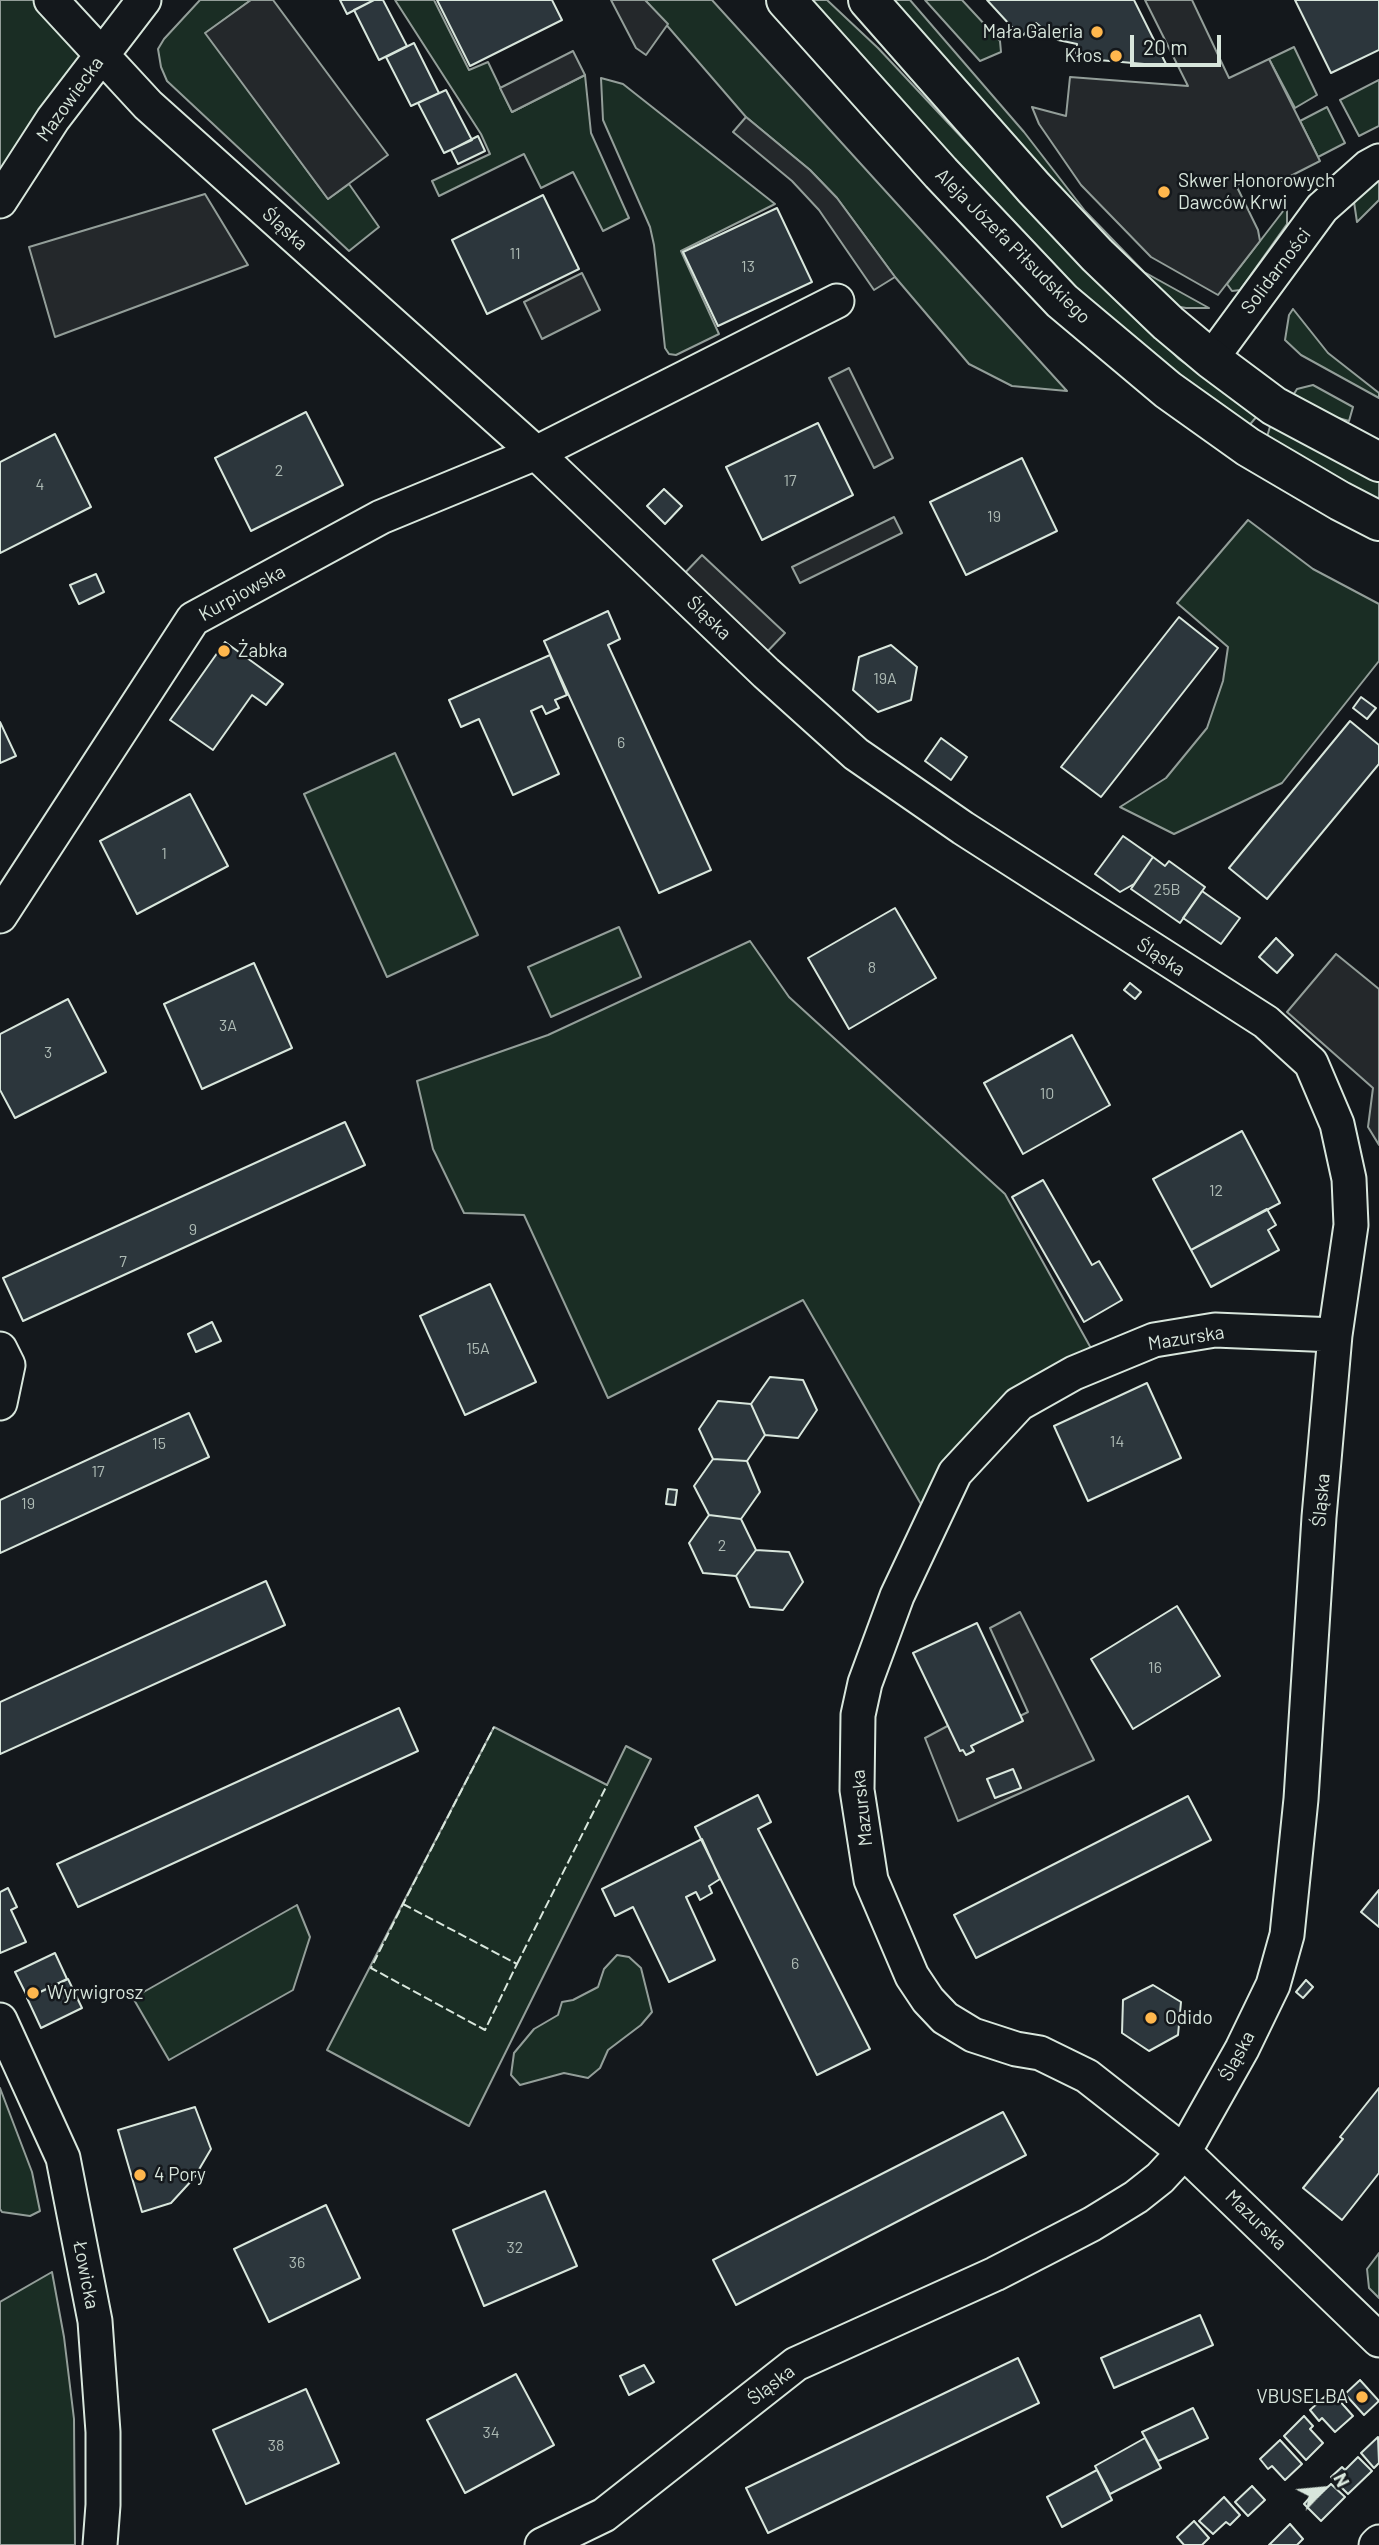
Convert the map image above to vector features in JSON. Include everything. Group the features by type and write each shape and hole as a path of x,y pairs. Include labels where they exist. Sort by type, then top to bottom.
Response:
{"main road":[{"name":"Aleja Józefa Piłsudskiego","path":"786,0 941,173 1062,301 1168,390 1248,447 1379,521"},
{"path":"868,0 1034,188 1097,255 1168,324 1274,406 1379,462"}],"street":[{"name":"Śląska","path":"51,0 148,105 536,453 766,673 856,754 963,828 1266,1022 1311,1063 1337,1124 1349,1179 1351,1226 1335,1335 1312,1595 1301,1799 1287,1934 1273,1985 1242,2049 1184,2152 1160,2178 1136,2197 1092,2224 995,2274 796,2364 604,2515 542,2545"},
{"name":"Mazowiecka","path":"0,201 53,119 144,0"},
{"name":"Solidarności","path":"1211,359 1322,208 1368,167 1379,161"},
{"path":"536,453 837,301"},
{"name":"Kurpiowska","path":"0,916 193,619 381,517 536,453"},
{"name":"Mazurska","path":"1335,1335 1215,1330 1154,1340 1074,1373 1019,1404 955,1473 897,1596 865,1683 858,1715 857,1790 871,1880 912,1976 928,2000 946,2018 973,2035 1016,2049 1040,2053 1087,2076 1184,2152 1379,2340"},
{"path":"0,1349 8,1365 0,1403"},
{"name":"Łowicka","path":"0,2020 63,2158 95,2321 103,2432 100,2545"}],"green space":[{"path":"0,0 51,0 102,56 0,201"},
{"path":"200,0 251,0 206,33 328,199 349,184 379,227 349,251 167,81 158,49"},
{"path":"395,0 434,0 469,70 488,62 512,112 585,75 591,133 629,218 603,231 573,172 541,188 524,154 439,196 432,181 490,154 481,134"},
{"path":"645,0 712,0 1067,391 1012,386 969,364 895,277 837,198 810,170 746,117"},
{"path":"808,0 827,0 878,48 966,142 1179,359 1258,415 1246,429 1081,295 995,209"},
{"path":"888,0 910,0 1024,132 1085,211 1144,272 1209,308 1169,305 1118,254"},
{"path":"925,0 962,0 1000,41 1001,52 980,61"},
{"path":"1294,47 1317,95 1295,108 1269,59"},
{"path":"601,78 623,84 775,204 681,251 719,334 676,355 669,354 665,348 650,227 603,120"},
{"path":"1379,80 1379,126 1359,136 1340,100"},
{"path":"1327,107 1345,143 1318,157 1300,121"},
{"path":"1379,178 1379,200 1357,222 1354,202 1360,188"},
{"path":"1287,206 1287,224 1240,290 1232,291 1227,284"},
{"path":"1293,309 1328,353 1379,393 1379,398 1301,355 1285,340 1289,315"},
{"path":"1313,385 1353,407 1349,421 1317,412 1292,397 1297,389"},
{"path":"1271,423 1379,482 1379,501 1267,437"},
{"path":"1248,520 1313,569 1379,604 1379,661 1282,783 1174,834 1120,807 1166,778 1207,728 1223,681 1228,647 1177,603"},
{"path":"395,753 478,935 387,977 304,794"},
{"path":"619,927 641,977 551,1017 528,967"},
{"path":"750,941 789,997 1005,1194 1092,1350 922,1506 803,1300 608,1398 524,1215 464,1213 433,1149 417,1081 548,1035"},
{"path":"494,1727 607,1785 626,1746 651,1759 469,2126 327,2050"},
{"path":"297,1905 310,1937 293,1990 169,2060 133,1998"},
{"path":"617,1955 629,1957 641,1968 652,2012 641,2025 608,2050 600,2068 588,2078 564,2073 520,2085 511,2075 514,2053 534,2029 558,2015 562,2002 573,2000 598,1987 604,1969"},
{"path":"0,2088 32,2172 40,2211 30,2216 2,2212 0,2209"},
{"path":"1379,2253 1379,2298 1369,2288 1367,2269"},
{"path":"52,2272 64,2337 74,2419 75,2545 0,2545 0,2302"}],"shaded area":[{"path":"251,0 273,0 388,155 328,199 205,33"},
{"path":"611,0 645,0 668,24 646,55 636,48"},
{"name":"Skwer Honorowych Dawców Krwi","path":"1145,0 1192,0 1229,78 1269,59 1320,161 1273,185 1262,178 1236,185 1258,230 1260,241 1218,295 1151,257 1081,185 1039,124 1032,107 1066,116 1070,77 1188,86"},
{"path":"573,51 585,75 512,112 500,88"},
{"path":"746,117 810,170 837,198 895,277 874,290 819,210 792,181 733,132"},
{"path":"205,194 248,265 55,337 29,247"},
{"path":"582,273 600,310 542,339 524,302"},
{"path":"849,368 893,458 874,468 829,378"},
{"path":"894,517 902,533 800,583 792,567"},
{"path":"702,555 785,633 764,655 681,577"},
{"path":"1336,954 1379,989 1379,1145 1368,1127 1373,1088 1287,1012"},
{"path":"1020,1612 1094,1760 958,1821 925,1738 955,1722 965,1743 1028,1712 990,1628"}],"building":[{"path":"340,0 374,0 347,14"},
{"path":"374,0 383,0 407,46 379,60 354,10"},
{"path":"437,0 552,0 562,20 470,66"},
{"name":"Mała Galeria","path":"987,0 1134,0 1167,66 1076,58 1077,44 1058,40 1036,23 1021,37"},
{"path":"1295,0 1379,0 1379,50 1331,73"},
{"path":"414,43 439,93 411,106 386,57"},
{"path":"446,90 472,140 444,153 418,103"},
{"path":"478,136 485,151 458,164 451,150"},
{"path":"543,195 579,269 487,314 452,240"},
{"path":"777,208 812,282 718,326 683,252"},
{"path":"306,412 343,485 251,531 215,458"},
{"path":"818,423 853,495 762,540 726,467"},
{"path":"55,434 91,507 0,553 0,462"},
{"path":"1022,458 1057,531 966,575 930,502"},
{"path":"664,489 682,506 665,524 647,506"},
{"path":"96,574 104,592 79,604 70,585"},
{"path":"608,611 620,639 608,645 711,870 659,893 544,641"},
{"path":"1179,617 1218,648 1101,797 1061,767"},
{"path":"225,642 283,684 266,705 252,695 213,750 170,720"},
{"path":"891,645 917,667 911,700 878,712 853,690 859,657"},
{"path":"550,655 567,695 555,700 559,708 546,714 542,706 531,711 559,774 513,795 479,719 461,727 449,700"},
{"path":"1361,697 1376,708 1367,719 1353,708"},
{"path":"1350,721 1379,745 1379,764 1267,899 1229,868"},
{"path":"0,722 16,756 0,763"},
{"path":"941,738 967,757 951,780 925,761"},
{"path":"190,794 228,866 137,914 100,841"},
{"path":"1123,836 1153,857 1134,884 1120,892 1095,874"},
{"path":"1153,857 1165,866 1169,861 1205,887 1180,923 1131,889"},
{"path":"1202,891 1240,918 1221,944 1183,918"},
{"path":"895,908 936,978 849,1029 808,958"},
{"path":"1276,938 1293,955 1277,973 1259,957"},
{"path":"254,963 292,1048 202,1089 164,1004"},
{"path":"1130,983 1141,992 1135,999 1124,990"},
{"path":"68,999 106,1072 15,1118 0,1090 0,1034"},
{"path":"1072,1035 1110,1105 1023,1154 984,1083"},
{"path":"345,1122 365,1165 23,1321 3,1278"},
{"path":"1242,1131 1280,1203 1191,1250 1153,1179"},
{"path":"1043,1180 1092,1265 1099,1261 1122,1300 1084,1322 1012,1197"},
{"path":"1267,1209 1276,1225 1268,1230 1279,1250 1211,1287 1191,1250"},
{"path":"490,1284 536,1382 465,1415 420,1316"},
{"path":"212,1322 221,1341 196,1352 188,1334"},
{"path":"770,1377 803,1380 817,1410 798,1438 765,1435 751,1404"},
{"path":"1147,1383 1181,1458 1088,1501 1054,1426"},
{"path":"718,1401 751,1404 765,1435 747,1461 713,1459 699,1429"},
{"path":"189,1413 209,1457 0,1553 0,1500"},
{"path":"713,1459 747,1461 760,1492 741,1519 709,1515 694,1486"},
{"path":"668,1489 677,1490 675,1505 666,1504"},
{"path":"709,1515 741,1519 756,1550 736,1576 703,1573 689,1543"},
{"path":"756,1550 789,1552 803,1582 783,1610 750,1607 736,1576"},
{"path":"266,1581 285,1625 0,1754 0,1702"},
{"path":"1177,1606 1220,1676 1133,1729 1091,1659"},
{"path":"977,1623 1023,1721 971,1746 974,1751 966,1755 963,1750 960,1751 913,1653"},
{"path":"399,1708 418,1751 78,1907 57,1864"},
{"path":"1013,1769 1021,1788 995,1798 987,1779"},
{"path":"758,1795 771,1822 758,1829 870,2049 817,2075 695,1827"},
{"path":"1188,1796 1211,1840 976,1958 954,1915"},
{"path":"702,1839 720,1879 709,1886 712,1893 700,1900 696,1892 686,1897 715,1960 669,1982 633,1907 615,1916 602,1889"},
{"path":"8,1888 17,1907 11,1910 26,1942 0,1953 0,1892"},
{"path":"1379,1890 1379,1927 1361,1912"},
{"path":"55,1953 67,1979 28,1998 15,1972"},
{"path":"68,1979 82,2008 41,2028 27,1998"},
{"path":"1306,1980 1313,1987 1303,1998 1296,1992"},
{"name":"Odido","path":"1153,1985 1181,2002 1178,2035 1149,2051 1122,2033 1123,2000"},
{"path":"1379,2088 1379,2173 1342,2220 1303,2188 1343,2139 1340,2137"},
{"path":"195,2107 211,2149 194,2178 171,2203 142,2212 118,2130"},
{"path":"1003,2112 1026,2155 736,2305 713,2260"},
{"path":"545,2191 577,2266 484,2306 453,2230"},
{"path":"326,2205 360,2278 269,2322 234,2249"},
{"path":"1200,2315 1213,2345 1114,2388 1101,2358"},
{"path":"1018,2358 1039,2403 768,2533 746,2488"},
{"path":"644,2365 654,2382 629,2395 620,2376"},
{"path":"516,2374 554,2445 465,2493 427,2420"},
{"name":"VBUSELBA","path":"1360,2380 1379,2401 1364,2415 1345,2394"},
{"path":"306,2389 339,2463 246,2504 213,2430"},
{"path":"1331,2391 1353,2416 1335,2432 1322,2418 1319,2421 1310,2410"},
{"path":"1193,2408 1208,2438 1158,2461 1142,2432"},
{"path":"1304,2416 1313,2426 1310,2429 1323,2443 1306,2460 1284,2436"},
{"path":"1378,2437 1379,2463 1374,2468 1361,2453"},
{"path":"1145,2438 1161,2468 1110,2494 1095,2466"},
{"path":"1280,2440 1302,2464 1285,2480 1272,2466 1268,2469 1260,2459"},
{"path":"1358,2457 1372,2471 1348,2494 1331,2477 1342,2467 1345,2470"},
{"path":"1097,2470 1112,2500 1062,2527 1047,2497"},
{"path":"1331,2484 1345,2497 1321,2521 1304,2504 1314,2493 1317,2497"},
{"path":"1252,2486 1265,2500 1248,2516 1235,2502"},
{"path":"1224,2497 1240,2515 1230,2525 1226,2522 1213,2534 1199,2521"},
{"path":"1194,2521 1209,2538 1202,2545 1184,2545 1177,2537"},
{"path":"1290,2524 1303,2539 1297,2545 1269,2545"}],"fence":[{"path":"403,1904 517,1964 485,2030 371,1968 403,1904 494,1727"},
{"path":"517,1964 607,1785"}],"place":[{"name":"Mała Galeria","path":"1097,32"},
{"name":"Kłos","path":"1116,56"},
{"name":"Skwer Honorowych Dawców Krwi","path":"1164,192"},
{"name":"Żabka","path":"224,651"},
{"name":"Wyrwigrosz","path":"33,1993"},
{"name":"Odido","path":"1151,2018"},
{"name":"4 Pory","path":"140,2175"},
{"name":"VBUSELBA","path":"1362,2397"}]}
